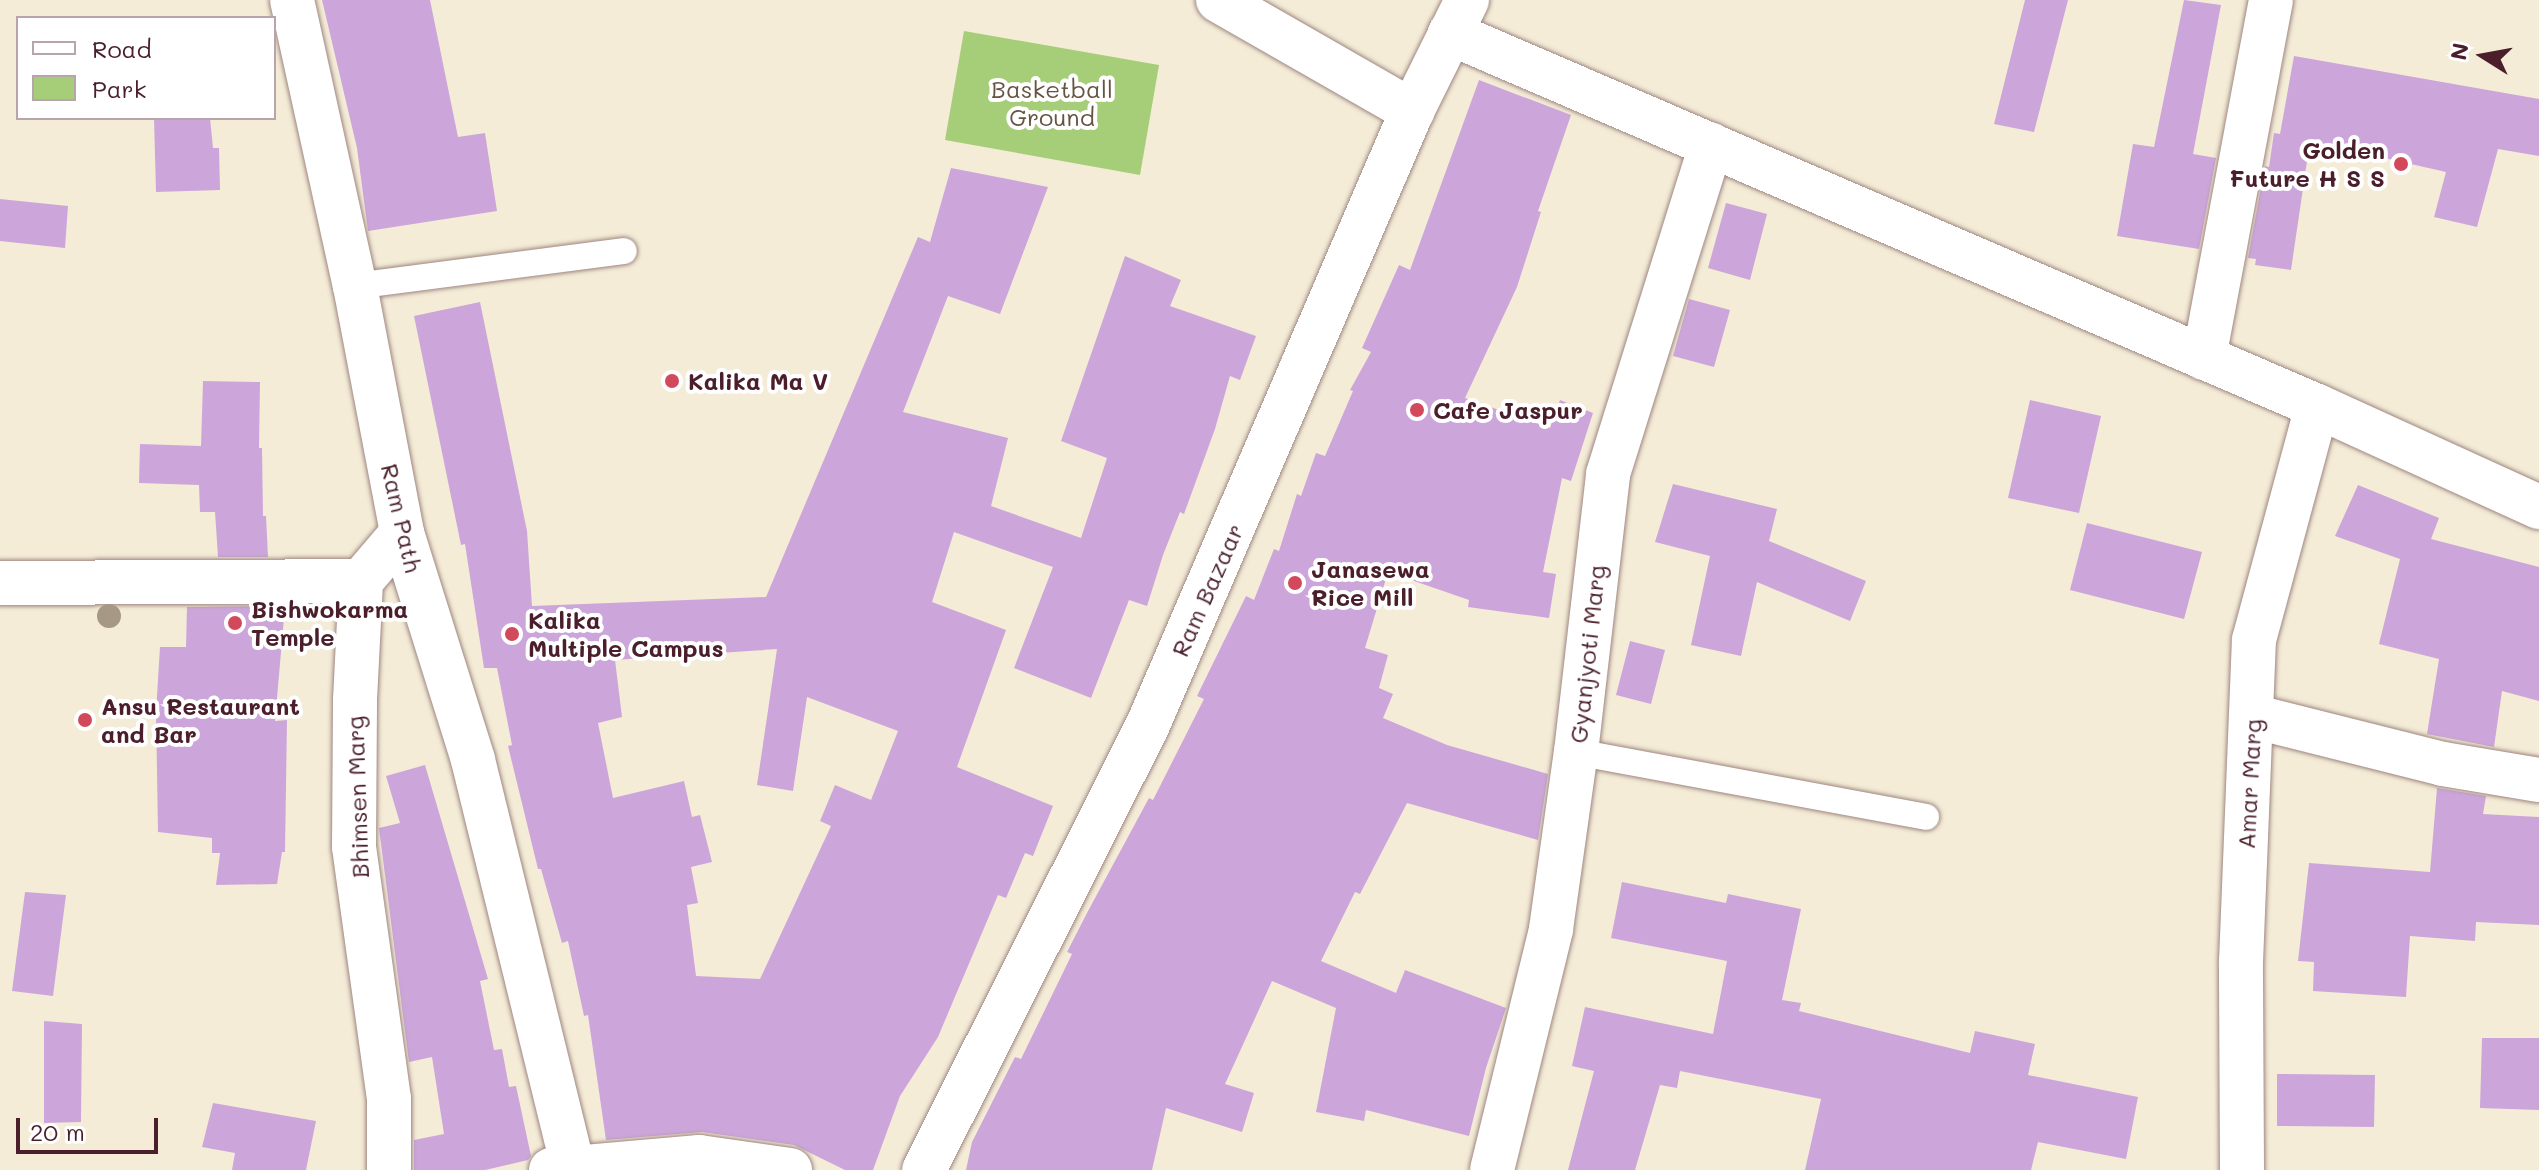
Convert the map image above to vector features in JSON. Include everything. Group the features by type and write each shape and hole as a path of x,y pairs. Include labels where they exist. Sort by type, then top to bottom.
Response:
{"street":[{"name":"Ram Path","path":"292,0 355,286 402,533 473,760 566,1169"},
{"path":"1218,0 1412,111"},
{"path":"2204,358 2271,0"},
{"path":"1458,16 1711,145 2317,406 2539,507"},
{"name":"Ram Bazaar","path":"924,1170 1147,727 1412,111 1458,16"},
{"name":"Gyanjyoti Marg","path":"1492,1170 1551,929 1576,752 1608,474 1711,145"},
{"name":"Amar Marg","path":"2242,1170 2241,962 2254,640 2317,406"},
{"path":"0,583 361,581 402,533"},
{"name":"Bhimsen Marg","path":"361,581 356,631 354,847 389,1099 389,1170"},
{"path":"2252,716 2443,764 2539,780"},
{"path":"566,1169 699,1157 790,1170"}],"lane":[{"path":"355,286 624,251"},
{"path":"1576,752 1926,817"}],"green space":[{"name":"Basketball Ground","path":"964,31 1159,65 1140,175 945,140"}],"building":[{"path":"322,0 430,0 458,137 485,133 497,211 368,231 357,148"},
{"path":"2025,0 2068,0 2034,132 1994,124"},
{"path":"2184,0 2221,5 2193,154 2216,158 2199,249 2117,236 2133,144 2154,147"},
{"path":"2294,56 2539,99 2539,156 2498,149 2477,227 2434,217 2446,172 2310,141 2291,270 2255,265 2256,259 2248,258 2265,166 2269,167 2274,133 2280,134"},
{"path":"1479,80 1571,115 1538,211 1541,212 1517,287 1465,398 1550,428 1560,400 1593,413 1571,481 1562,478 1543,572 1556,574 1549,618 1468,607 1469,600 1388,572 1365,648 1388,655 1379,688 1393,694 1383,718 1447,745 1548,774 1538,840 1407,803 1360,894 1355,892 1321,961 1396,993 1405,970 1506,1008 1486,1068 1469,1136 1366,1110 1364,1121 1316,1112 1336,1008 1272,981 1225,1084 1254,1093 1242,1132 1166,1108 1152,1170 966,1170 972,1142 1015,1057 1021,1059 1072,954 1067,952 1149,798 1153,800 1204,699 1197,696 1246,596 1254,600 1274,549 1279,551 1297,494 1301,496 1316,453 1325,456 1353,391 1350,390 1371,352 1362,348 1399,265 1410,270"},
{"path":"154,120 210,120 213,148 219,148 220,190 156,192"},
{"path":"951,168 1048,187 1000,314 948,296 903,412 1008,438 991,506 1081,538 1107,458 1061,441 1125,256 1181,280 1170,306 1256,336 1240,380 1230,376 1215,429 1184,514 1180,512 1163,555 1147,606 1129,600 1091,698 1014,668 1053,567 954,532 932,602 1006,630 957,767 1053,806 1033,856 1025,853 1006,898 998,895 938,1037 900,1096 873,1170 845,1170 794,1145 702,1132 606,1140 588,1015 584,1016 568,941 562,943 541,869 538,869 508,746 512,745 497,668 484,668 465,544 461,545 414,316 480,302 527,531 532,606 766,597 918,237 930,242","holes":["777,649 757,785 793,791 807,697 898,731 871,800 835,785 820,821 831,826 760,979 696,976 687,905 698,903 691,867 712,862 700,815 692,817 684,781 613,798 598,723 622,717 615,660"]},
{"path":"0,199 68,206 65,248 0,241"},
{"path":"1726,203 1767,214 1750,280 1708,268"},
{"path":"1689,299 1730,310 1714,367 1673,356"},
{"path":"203,381 260,382 259,448 262,448 263,516 266,516 268,557 218,557 215,512 200,512 199,485 139,483 140,444 201,446"},
{"path":"2030,400 2101,416 2079,513 2008,498"},
{"path":"1673,484 1777,509 1769,541 1866,581 1850,621 1757,582 1741,656 1691,645 1710,556 1655,542"},
{"path":"2358,485 2439,518 2431,539 2539,567 2539,701 2502,691 2494,747 2427,734 2439,659 2379,644 2400,559 2335,536"},
{"path":"2087,523 2202,552 2184,619 2070,590"},
{"path":"285,606 275,721 287,720 285,852 282,852 277,884 216,885 220,853 212,853 212,838 158,832 156,712 160,647 186,647 187,607"},
{"path":"1630,641 1665,650 1651,704 1616,695"},
{"path":"425,765 488,979 480,981 494,1050 502,1049 509,1087 516,1086 531,1156 528,1160 485,1170 414,1170 414,1140 444,1134 432,1057 409,1062 379,828 400,823 386,776"},
{"path":"2437,788 2486,796 2483,814 2539,817 2539,925 2476,922 2475,941 2410,936 2406,997 2313,991 2314,962 2298,961 2309,863 2430,872"},
{"path":"1622,882 1726,903 1728,894 1801,909 1782,1000 1801,1003 1799,1011 1970,1053 1975,1031 2035,1044 2028,1075 2138,1097 2126,1159 2038,1142 2031,1170 1805,1170 1821,1099 1680,1071 1677,1088 1660,1085 1635,1170 1568,1170 1594,1071 1572,1066 1585,1007 1713,1034 1727,961 1611,938"},
{"path":"25,892 66,895 53,996 12,991"},
{"path":"44,1021 82,1024 81,1122 44,1123"},
{"path":"2482,1038 2539,1038 2539,1110 2480,1108"},
{"path":"2277,1074 2375,1075 2374,1127 2277,1126"},
{"path":"213,1103 316,1121 306,1170 232,1170 235,1153 202,1147"}],"place":[{"name":"Golden Future H S S","path":"2401,164"},
{"name":"Kalika Ma V","path":"672,381"},
{"name":"Cafe Jaspur","path":"1417,410"},
{"name":"Janasewa Rice Mill","path":"1295,583"},
{"name":"Bishwokarma Temple","path":"235,623"},
{"name":"Kalika Multiple Campus","path":"512,634"},
{"name":"Ansu Restaurant and Bar","path":"85,720"}]}
